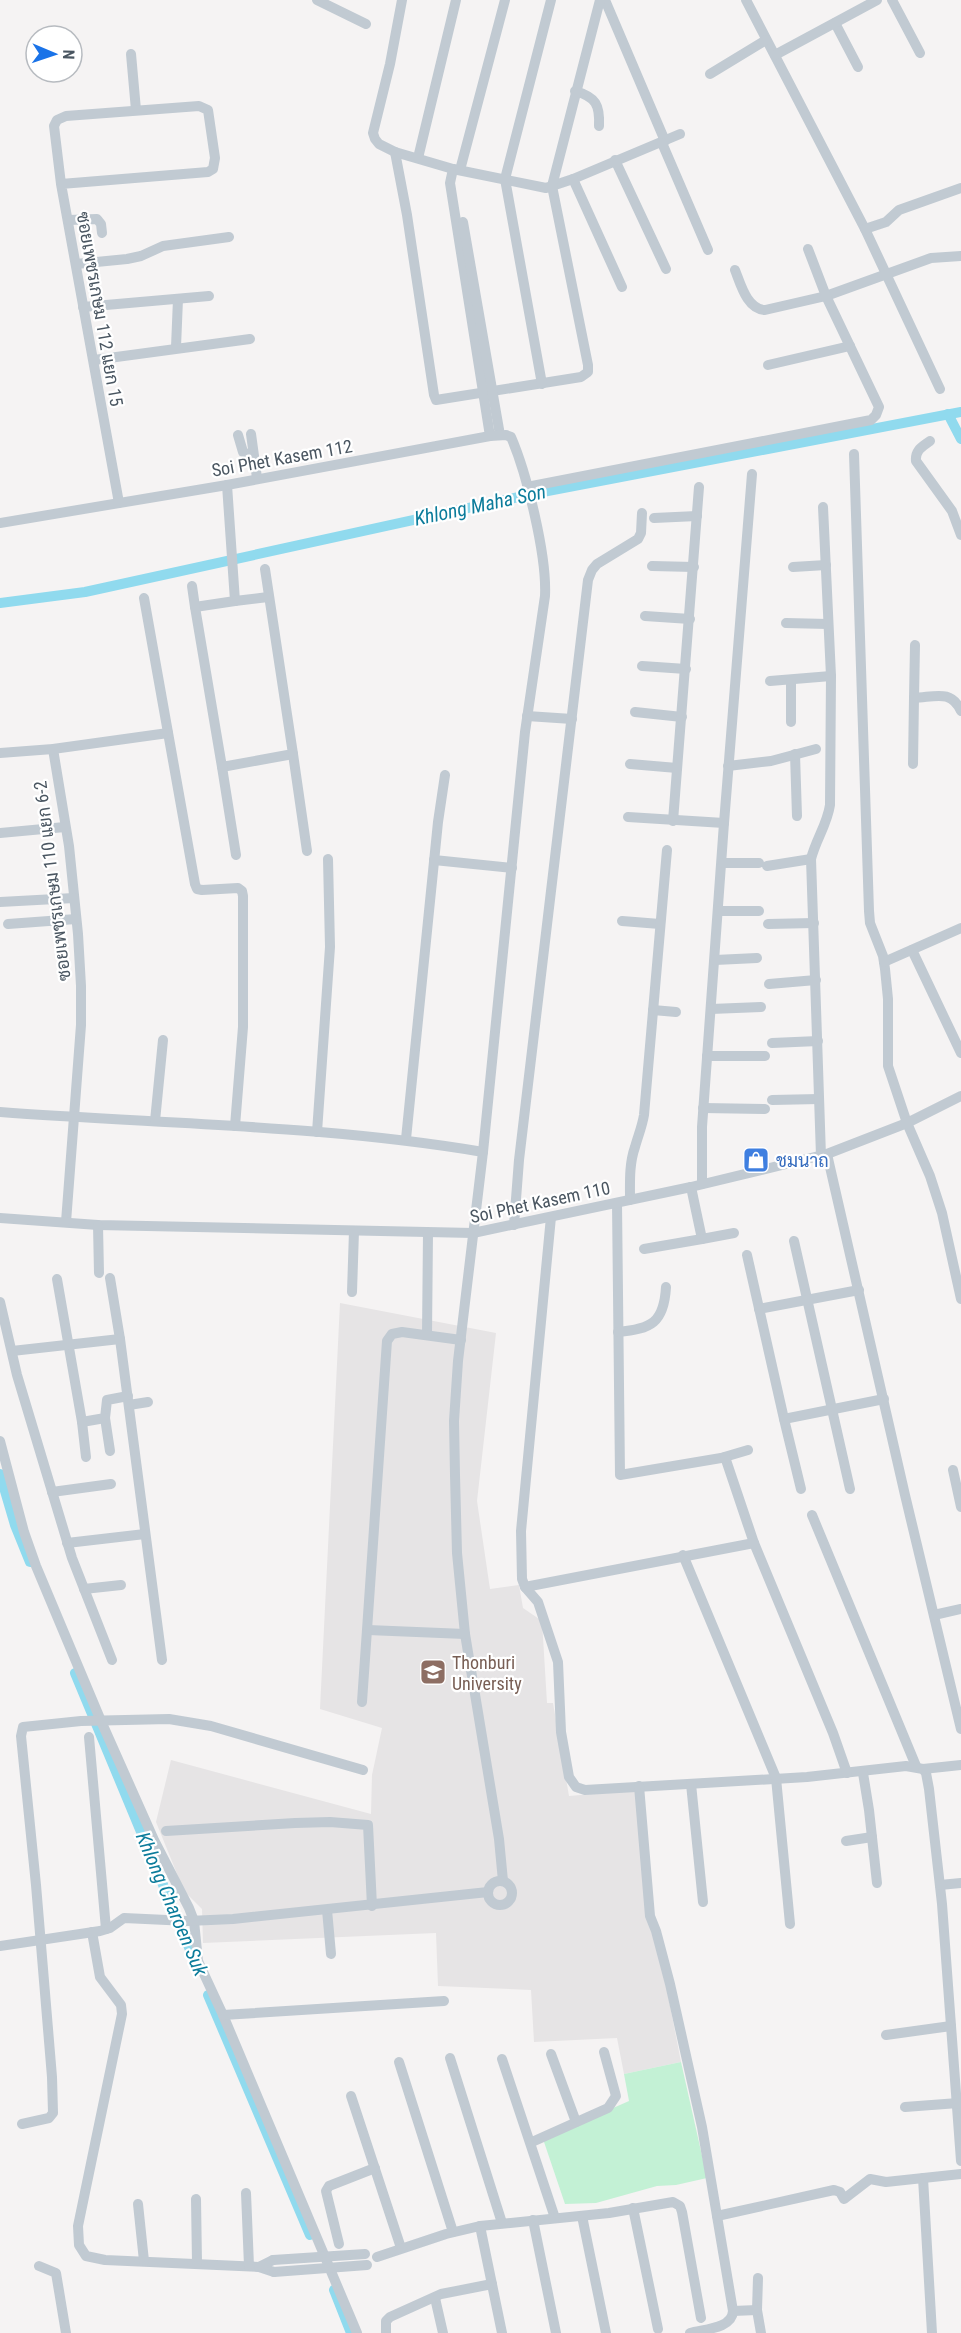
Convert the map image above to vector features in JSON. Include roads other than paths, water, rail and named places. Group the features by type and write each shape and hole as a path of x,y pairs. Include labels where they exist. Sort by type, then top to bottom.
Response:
{"street":[{"path":"317,0 366,24"},
{"path":"402,0 374,133 379,144 395,152 455,171 538,187 552,186 573,179 680,134"},
{"path":"417,158 456,0"},
{"path":"503,1881 499,1839 465,1635 457,1553 454,1432 461,1340 483,1152 527,716 546,584 528,490 511,437 495,435 455,171 505,0"},
{"path":"542,384 505,179 551,0"},
{"path":"395,152 436,400 581,377 588,372 552,186 600,0"},
{"path":"605,0 708,250"},
{"path":"746,0 865,229 940,390"},
{"path":"775,55 877,0"},
{"path":"892,0 920,53"},
{"path":"835,23 858,68"},
{"path":"710,74 766,40"},
{"path":"61,184 200,173 213,169 214,158 208,110 199,106 136,110 131,54"},
{"path":"575,92 589,95 594,100 599,114 599,126"},
{"name":"ซอยเพชรเกษม 112 แยก 15","path":"119,503 102,422 94,360 61,184 54,126 57,120 66,116 136,110"},
{"path":"615,160 666,268"},
{"path":"573,179 622,286"},
{"path":"865,229 886,222 899,210 961,188"},
{"path":"69,220 97,219 102,233"},
{"path":"76,264 127,259 141,256 163,246 229,237"},
{"path":"528,490 871,420 879,407 826,296 808,249"},
{"path":"735,270 752,305 765,310 826,296 932,258 961,256"},
{"path":"83,307 209,296"},
{"path":"176,348 178,299"},
{"path":"94,360 250,339"},
{"path":"768,365 850,346"},
{"path":"251,434 256,478"},
{"path":"238,435 243,452 254,457"},
{"name":"Soi Phet Kasem 112","path":"0,523 227,485 495,435"},
{"path":"930,441 915,454 916,461 951,511 961,535"},
{"path":"854,454 869,911 870,923 884,962 888,999 888,1066 907,1123 930,1176 942,1213 961,1299"},
{"path":"702,1184 703,1108 752,474"},
{"path":"227,485 235,601"},
{"path":"673,821 699,487"},
{"path":"823,507 831,676 830,805 828,821 818,837 812,859 819,1099 824,1155 859,1290 961,1729"},
{"path":"514,1225 519,1160 588,580 597,564 638,539 641,532 642,513"},
{"path":"654,518 697,516"},
{"path":"793,567 826,565"},
{"path":"652,566 694,567"},
{"path":"265,568 307,851"},
{"path":"192,586 236,855"},
{"path":"195,607 268,597"},
{"path":"144,598 195,884 197,889 202,890 238,888 242,891 243,896 243,1027 236,1126"},
{"path":"645,616 690,619"},
{"path":"786,623 828,624"},
{"path":"913,764 915,645"},
{"path":"642,666 686,669"},
{"path":"770,681 831,676"},
{"path":"790,722 791,681"},
{"path":"915,698 950,697 955,699 961,711"},
{"path":"635,712 682,717"},
{"path":"527,716 572,718"},
{"path":"0,753 53,749 168,733"},
{"name":"ซอยเพชรเกษม 110 แยก 6-2","path":"53,749 74,898 81,986 81,1025 66,1222"},
{"path":"728,766 771,761 816,749"},
{"path":"222,767 293,754"},
{"path":"795,754 797,816"},
{"path":"630,764 677,768"},
{"path":"406,1139 434,860 445,775"},
{"path":"628,818 724,824"},
{"path":"0,833 65,827"},
{"path":"630,1200 631,1165 635,1146 642,1131 644,1115 667,850"},
{"path":"723,863 763,864 812,859"},
{"path":"317,1132 330,947 328,860"},
{"path":"434,860 512,868"},
{"path":"0,902 74,898"},
{"path":"719,911 759,911"},
{"path":"8,924 76,919"},
{"path":"622,921 660,924"},
{"path":"768,924 814,923"},
{"path":"884,962 961,928"},
{"path":"912,950 961,1053"},
{"path":"715,960 757,958"},
{"path":"769,984 816,980"},
{"path":"711,1009 761,1006"},
{"path":"653,1010 676,1012"},
{"path":"155,1120 163,1040"},
{"path":"772,1043 818,1041"},
{"path":"707,1056 765,1056"},
{"name":"Soi Phet Kasem 110","path":"0,1218 98,1225 473,1233 691,1187 824,1155 907,1123 961,1096"},
{"path":"772,1100 819,1099"},
{"path":"703,1108 765,1109"},
{"path":"0,1112 155,1120 406,1139 483,1152"},
{"path":"691,1187 702,1239"},
{"path":"617,1203 620,1475 725,1457 748,1450"},
{"path":"551,1217 521,1531 520,1569 525,1587 538,1602 558,1662 561,1732 572,1783 585,1790 961,1765"},
{"path":"98,1225 99,1273"},
{"path":"352,1292 354,1231"},
{"path":"427,1335 428,1233"},
{"path":"644,1249 734,1233"},
{"path":"794,1241 850,1489"},
{"path":"747,1255 801,1489"},
{"path":"110,1278 162,1660"},
{"path":"57,1279 86,1457"},
{"path":"618,1332 644,1329 654,1323 665,1301 666,1287"},
{"path":"759,1309 859,1290"},
{"path":"0,1302 67,1543 112,1660"},
{"path":"362,1702 387,1341 392,1334 402,1332 461,1340"},
{"path":"12,1351 120,1339"},
{"path":"784,1419 884,1399"},
{"path":"110,1451 105,1418 107,1400 148,1402"},
{"path":"82,1422 105,1418"},
{"path":"0,1441 24,1532 36,1566 99,1721 191,1921 198,1960 357,2333"},
{"path":"725,1457 754,1543 847,1773"},
{"path":"952,1470 961,1507"},
{"path":"52,1492 111,1484"},
{"path":"812,1515 919,1768 926,1773 940,1885 951,2026 959,2091 961,2161"},
{"path":"67,1543 145,1534"},
{"path":"525,1587 754,1543"},
{"path":"683,1555 776,1778 790,1924"},
{"path":"84,1589 121,1585"},
{"path":"934,1615 961,1609"},
{"path":"368,1630 465,1635"},
{"path":"22,2124 49,2118 53,2114 52,2077 21,1731 28,1725 169,1719 211,1726 363,1770"},
{"path":"89,1737 106,1929"},
{"path":"863,1773 877,1883"},
{"path":"691,1784 703,1902"},
{"path":"639,1786 650,1916 670,1984 702,2127 733,2311 732,2319 727,2324 690,2333"},
{"path":"166,1831 295,1823 339,1822 368,1825 372,1906"},
{"path":"846,1841 872,1837"},
{"path":"503,1881 512,1890 511,1898 500,1905 495,1904 488,1892 493,1883 503,1881"},
{"path":"940,1885 961,1883"},
{"path":"0,1946 106,1929 124,1918 191,1921 372,1906 488,1892"},
{"path":"327,1910 331,1954"},
{"path":"92,1932 100,1977 121,2005 122,2014 78,2226 79,2245 86,2256 105,2260 254,2266 274,2272 366,2260 453,2232 480,2226 582,2216 673,2202 680,2206 701,2318"},
{"path":"223,2015 444,2001"},
{"path":"886,2035 951,2026"},
{"path":"532,2142 608,2108 613,2102 616,2096 604,2052"},
{"path":"551,2054 576,2122"},
{"path":"450,2058 502,2223"},
{"path":"502,2059 532,2142 555,2218"},
{"path":"399,2062 453,2232"},
{"path":"351,2096 401,2248"},
{"path":"905,2107 958,2103"},
{"path":"339,2244 326,2191 329,2186 375,2168"},
{"path":"717,2216 834,2190 840,2192 844,2199 870,2179 886,2182 961,2174"},
{"path":"922,2178 932,2333"},
{"path":"246,2193 254,2266"},
{"path":"196,2199 197,2263"},
{"path":"138,2204 144,2261"},
{"path":"633,2208 658,2329"},
{"path":"582,2216 606,2333"},
{"path":"533,2220 556,2333"},
{"path":"480,2226 502,2333"},
{"path":"254,2266 273,2260 366,2260"},
{"path":"39,2266 56,2272 66,2333"},
{"path":"758,2278 761,2333"},
{"path":"386,2333 386,2321 390,2317 448,2292 492,2284"},
{"path":"435,2298 443,2333"},
{"path":"733,2311 758,2310"}],"waterway":[{"name":"Khlong Maha Son","path":"0,603 85,592 532,494 961,412"},
{"path":"948,414 961,439"},
{"name":"Khlong Charoen Suk","path":"0,1474 15,1525 30,1562"},
{"name":"Khlong Charoen Suk","path":"75,1673 198,1969"},
{"name":"Khlong Charoen Suk","path":"208,1995 310,2235"},
{"name":"Khlong Charoen Suk","path":"334,2290 351,2333"}],"place":[{"name":"ชมนาถ","path":"756,1160"},
{"name":"Thonburi University","path":"433,1672"}]}
